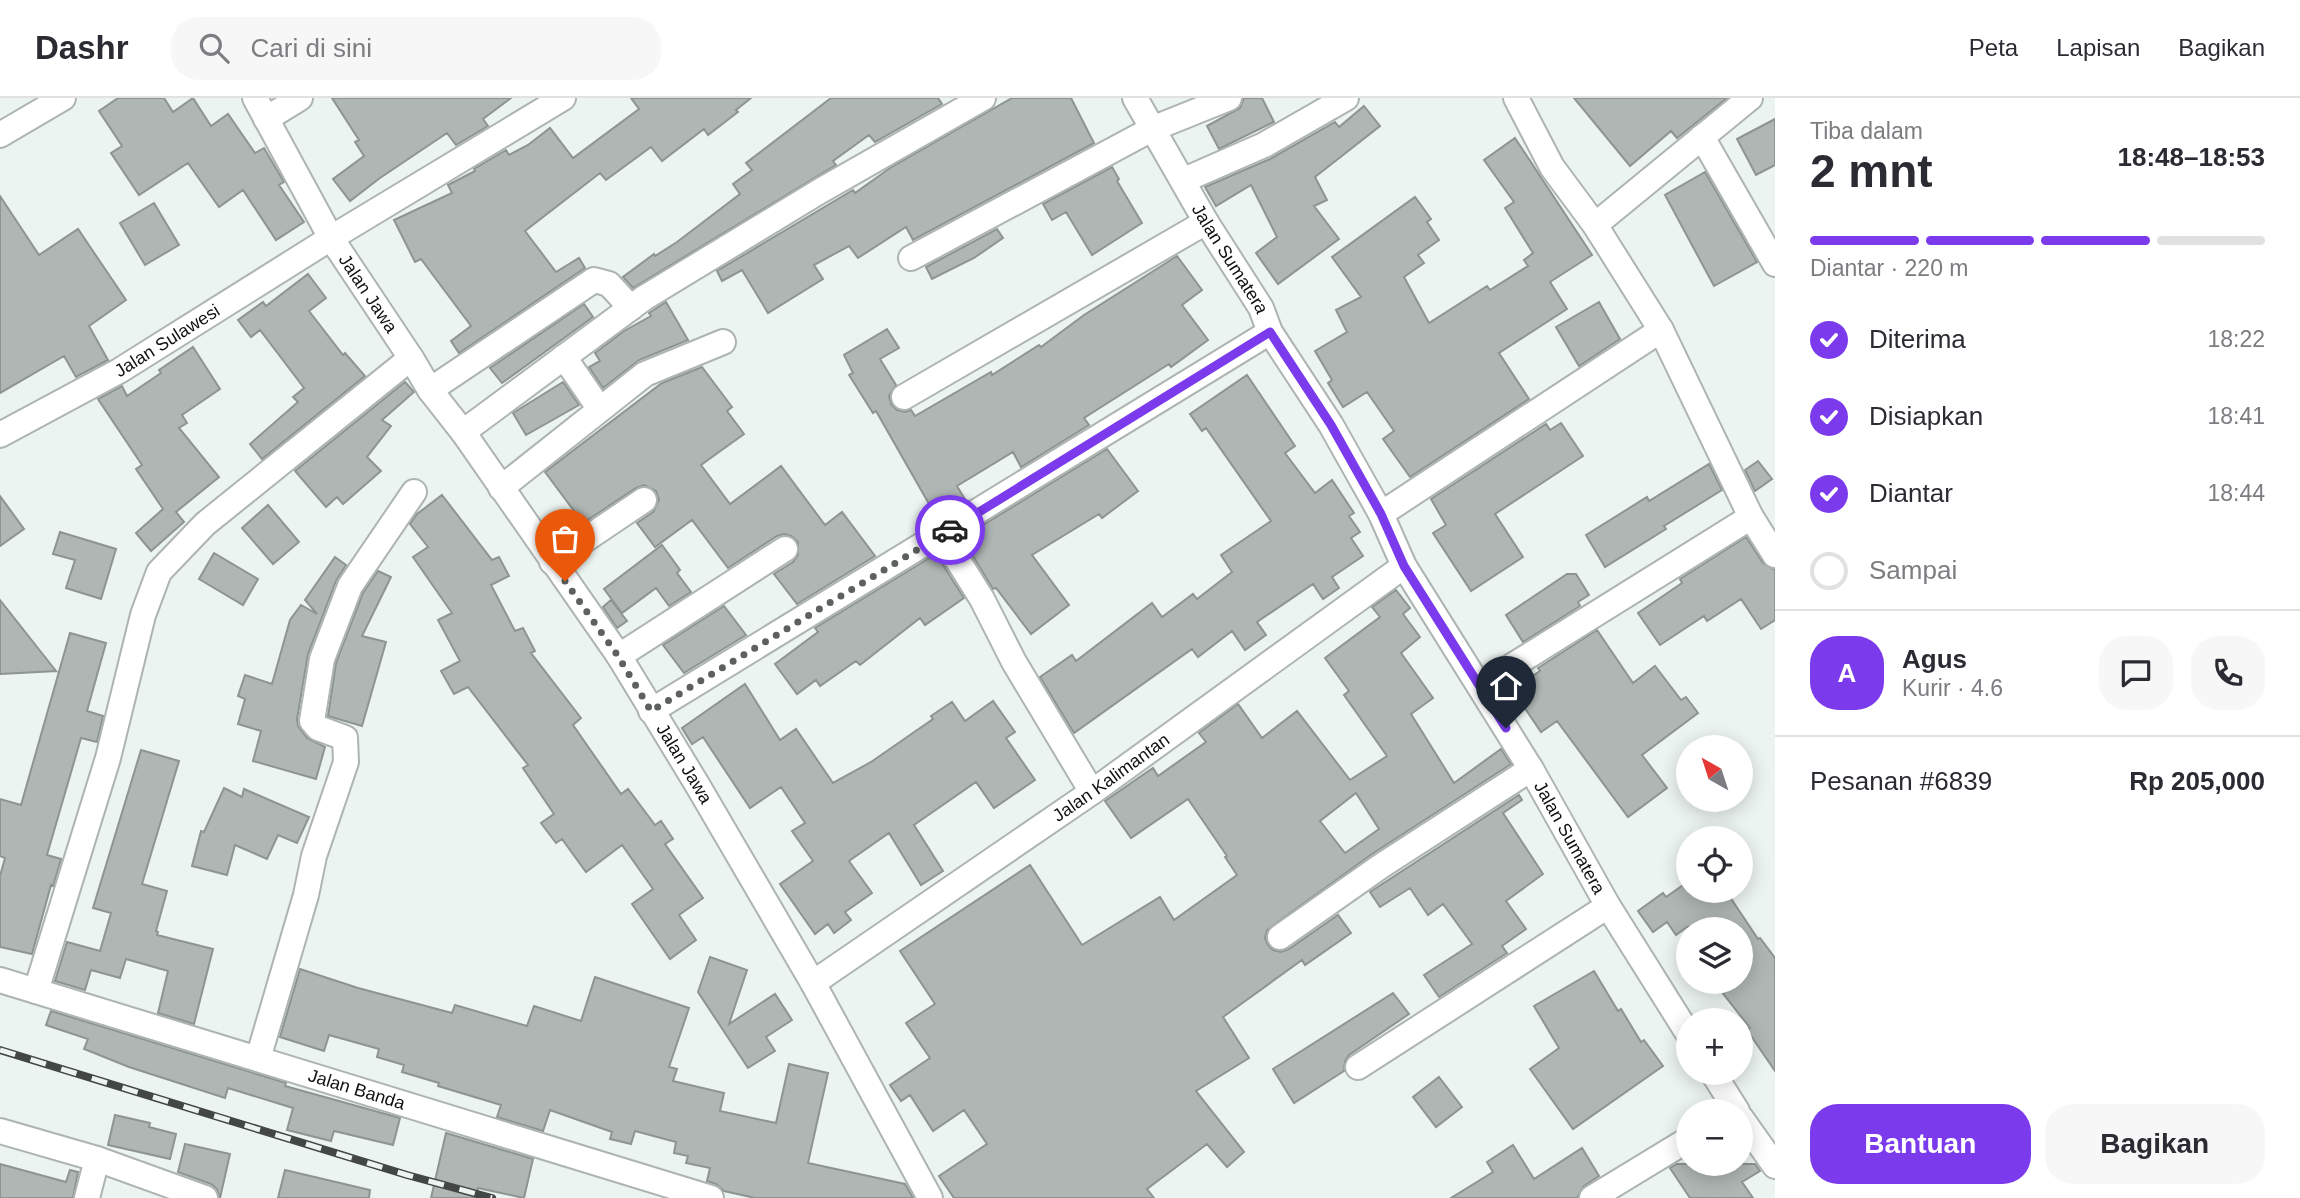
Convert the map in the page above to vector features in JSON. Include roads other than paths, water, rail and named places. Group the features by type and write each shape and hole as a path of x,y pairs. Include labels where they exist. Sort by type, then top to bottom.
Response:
{"street":[{"path":"0,135 63,98"},
{"path":"260,108 300,98"},
{"name":"Jalan Sulawesi","path":"0,435 119,371 331,238 564,98"},
{"path":"463,432 631,308 820,191 984,98"},
{"name":"Jalan Sumatera","path":"1135,98 1206,222 1261,308 1270,332 1331,425 1381,514 1404,566 1531,769 1608,906 1676,1014"},
{"path":"911,258 1152,129 1229,98"},
{"path":"1184,180 1264,145 1346,98"},
{"path":"1516,98 1552,167 1595,225 1661,330 1751,517 1775,555"},
{"path":"1595,225 1750,98"},
{"name":"Jalan Jawa","path":"260,108 331,238 430,390 463,432 618,656 698,786 813,983 930,1198"},
{"path":"1702,137 1775,264"},
{"path":"904,397 1206,222"},
{"path":"430,390 594,281 609,284 631,308"},
{"path":"1381,514 1661,330"},
{"path":"651,711 1270,332"},
{"path":"501,488 645,374 723,342"},
{"path":"564,357 599,408"},
{"path":"36,991 108,758 143,615 159,572 205,524 411,358"},
{"path":"258,1059 306,895 314,856 346,762 345,738 318,728 312,721 322,659 351,586 414,492"},
{"path":"552,562 644,500"},
{"path":"1480,686 1751,517"},
{"path":"942,535 982,599 1014,662 1092,792"},
{"path":"618,656 785,549"},
{"name":"Jalan Kalimantan","path":"813,983 1092,792 1404,566"},
{"path":"1280,937 1381,866 1531,769"},
{"path":"1358,1067 1608,906"},
{"name":"Jalan Banda","path":"0,980 712,1198"},
{"path":"0,1131 97,1159 205,1198"},
{"path":"1753,1135 1775,1166"},
{"path":"1592,1198 1676,1147"},
{"path":"87,1198 97,1159"}],"railway":[{"path":"0,1050 407,1175 492,1198"}]}
